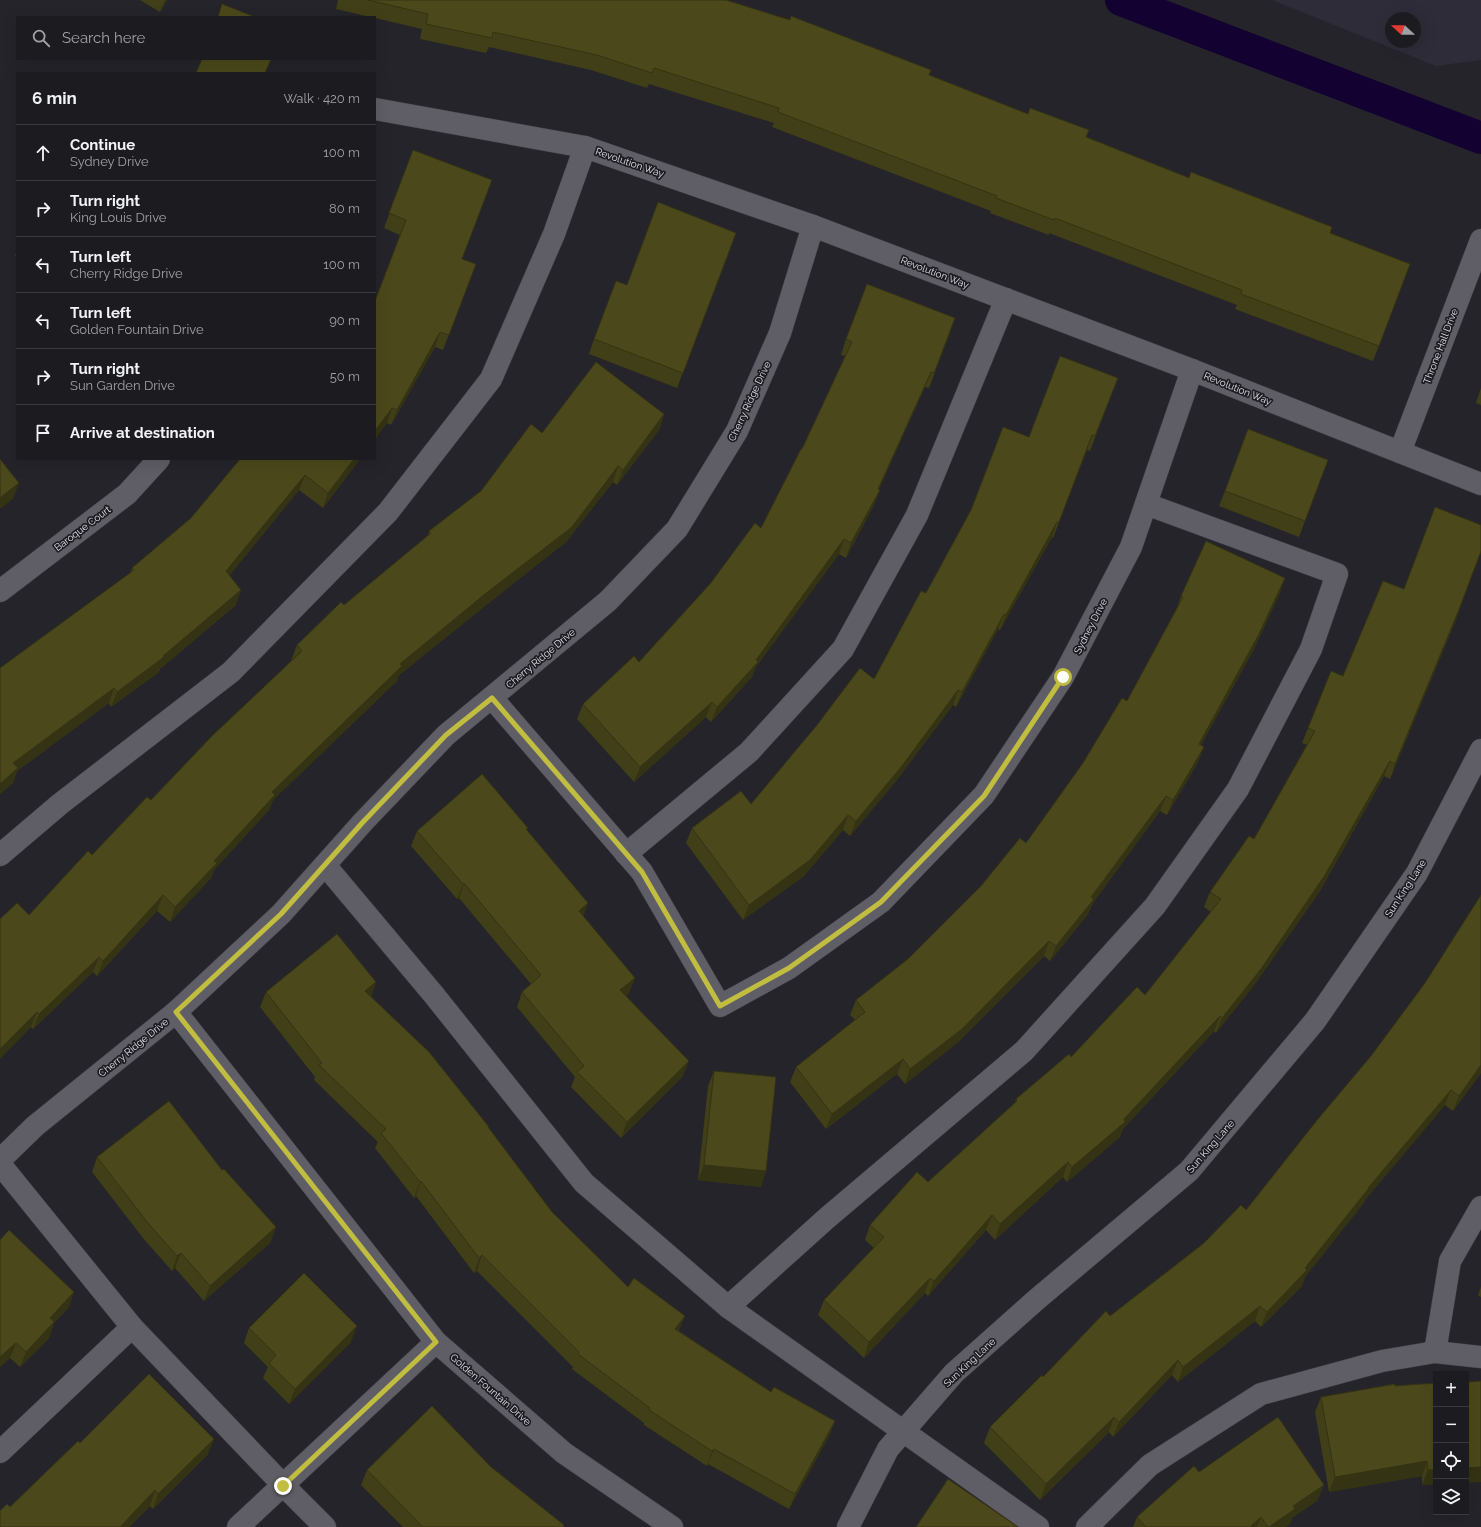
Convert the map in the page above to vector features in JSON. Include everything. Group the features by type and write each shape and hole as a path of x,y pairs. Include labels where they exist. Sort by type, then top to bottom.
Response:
{"street":[{"name":"Revolution Way","path":"376,108 585,147 813,226 1192,370 1481,484"},
{"path":"0,855 60,804 231,672 388,512 491,379 554,234 585,147"},
{"name":"Cherry Ridge Drive","path":"0,1160 35,1126 176,1012 281,914 363,822 446,735 608,601 677,529 740,424 780,333 813,226"},
{"name":"Throne Hall Drive","path":"1400,452 1481,240"},
{"path":"492,698 626,854 749,752 842,650 917,515 1006,299"},
{"name":"Sydney Drive","path":"626,854 642,872 720,1006 789,968 881,902 984,796 1063,677 1131,547 1192,370"},
{"name":"Baroque Court","path":"0,591 127,494 158,460"},
{"path":"728,1307 827,1218 1024,1050 1155,906 1238,789 1307,656 1337,574 1146,504"},
{"name":"Sun King Lane","path":"848,1527 888,1449 954,1372 1036,1300 1189,1171 1320,1015 1417,873 1481,750"},
{"path":"325,865 434,995 584,1183 728,1307 1038,1527"},
{"name":"Golden Fountain Drive","path":"176,1012 436,1342 564,1453 672,1527"},
{"path":"0,1164 132,1327 283,1486 325,1527"},
{"path":"1435,1352 1450,1261 1481,1208"},
{"path":"0,1452 132,1327"},
{"path":"238,1527 436,1342"},
{"path":"1088,1527 1150,1465 1261,1394 1382,1361 1435,1352 1481,1357"}],"shaded area":[{"path":"1272,0 1481,0 1481,60 1436,66 1391,48 1421,48 1421,12 1385,12 1385,45"}],"building":[{"path":"368,0 726,0 790,20 791,16 931,70 929,75 1028,114 1030,108 1089,130 1086,137 1189,178 1191,172 1332,227 1330,233 1410,264 1379,346 1241,294 1242,290 1055,218 1054,220 996,198 997,196 778,112 779,108 654,68 652,73 597,55 493,32 492,38 426,24 428,14"},
{"path":"222,4 252,16 218,16"},
{"path":"202,60 271,60 265,72 196,72"},
{"path":"413,150 492,180 462,259 476,264 449,335 440,332 397,410 392,408 376,430 376,298 406,220 389,213"},
{"path":"658,202 736,233 683,373 594,339 616,281 627,285"},
{"path":"867,284 955,318 934,373 931,372 878,489 880,490 851,543 844,539 756,660 758,662 717,707 712,702 640,767 583,704 634,656 639,662 710,584 755,523 761,528 802,449 852,342 846,339"},
{"path":"1060,356 1118,378 1095,436 1092,435 1059,522 1057,522 1006,615 1004,614 962,692 958,690 902,766 856,821 848,815 810,860 749,905 692,828 741,791 751,804 817,725 860,668 874,679 921,591 926,593 971,510 1003,427 1029,437"},
{"path":"596,362 664,414 623,470 618,466 572,527 485,594 400,664 402,666 272,792 275,795 214,861 217,863 175,907 163,895 103,961 99,957 39,1014 37,1012 0,1049 0,919 17,903 29,915 88,851 92,855 147,797 151,800 212,736 302,651 297,645 341,602 344,605 431,533 429,531 481,491 531,424 542,433"},
{"path":"1248,429 1328,460 1305,521 1225,491"},
{"path":"0,459 19,483 0,498"},
{"path":"239,460 353,460 328,493 305,475 226,571 241,590 163,656 164,657 117,692 114,688 13,763 18,768 0,784 0,668 134,570 132,568 191,518"},
{"path":"1435,507 1481,525 1481,551 1458,612 1395,764 1390,761 1325,875 1261,969 1222,1018 1220,1016 1124,1119 1125,1122 1072,1167 1068,1162 1000,1224 992,1215 934,1281 930,1278 869,1342 824,1300 884,1237 870,1225 917,1172 928,1182 1017,1101 1016,1099 1069,1054 1071,1057 1137,987 1145,995 1221,899 1210,892 1249,836 1254,839 1315,731 1308,728 1331,671 1343,676 1383,581 1404,589"},
{"path":"1206,541 1285,578 1259,634 1199,744 1204,747 1173,800 1166,796 1091,897 1094,899 1056,946 1049,941 962,1029 910,1069 903,1059 832,1114 796,1067 865,1012 856,1000 908,959 981,886 1020,838 1026,843 1083,763 1122,698 1127,701 1183,597 1181,596"},
{"path":"482,774 528,828 526,829 588,903 579,911 635,978 620,990 689,1061 627,1122 577,1072 584,1066 522,992 541,975 464,883 463,884 417,831"},
{"path":"1481,895 1481,1065 1459,1096 1451,1090 1368,1188 1305,1268 1307,1270 1267,1312 1260,1306 1183,1367 1178,1360 1119,1422 1114,1417 1046,1484 990,1427 1042,1375 1043,1377 1106,1311 1110,1316 1203,1244 1241,1205 1246,1210 1318,1119 1371,1056 1425,983"},
{"path":"337,934 376,982 365,991 429,1052 489,1127 552,1212 628,1287 634,1278 685,1316 675,1329 771,1392 774,1387 835,1421 795,1494 714,1449 712,1451 649,1410 650,1408 578,1354 579,1352 482,1255 479,1258 421,1181 420,1182 381,1133 386,1129 319,1065 322,1063 266,992"},
{"path":"714,1071 776,1077 766,1171 704,1165"},
{"path":"169,1101 222,1170 224,1169 276,1227 210,1286 181,1253 177,1256 148,1223 97,1157"},
{"path":"9,1230 74,1292 50,1318 54,1322 26,1352 16,1343 0,1357 0,1240"},
{"path":"304,1273 357,1326 295,1389 269,1363 276,1355 249,1328"},
{"path":"149,1374 214,1439 158,1494 155,1490 120,1527 0,1527 0,1511 7,1504 10,1507 78,1441 80,1443"},
{"path":"1481,1381 1481,1467 1469,1468 1469,1382"},
{"path":"1433,1383 1433,1470 1428,1470 1427,1461 1335,1477 1321,1397 1395,1384 1395,1386"},
{"path":"432,1406 491,1467 564,1525 563,1527 423,1527 367,1470"},
{"path":"1278,1417 1324,1485 1293,1506 1295,1509 1269,1527 1261,1517 1250,1527 1146,1527 1137,1517 1194,1466 1199,1472"},
{"path":"948,1479 1018,1527 916,1527"}],"waterway":[{"path":"1121,0 1481,138"}],"route":[{"path":"283,1486 436,1342 176,1012 281,914 363,822 446,735 492,698 642,872 720,1006 789,968 881,902 984,796 1063,677"}]}
